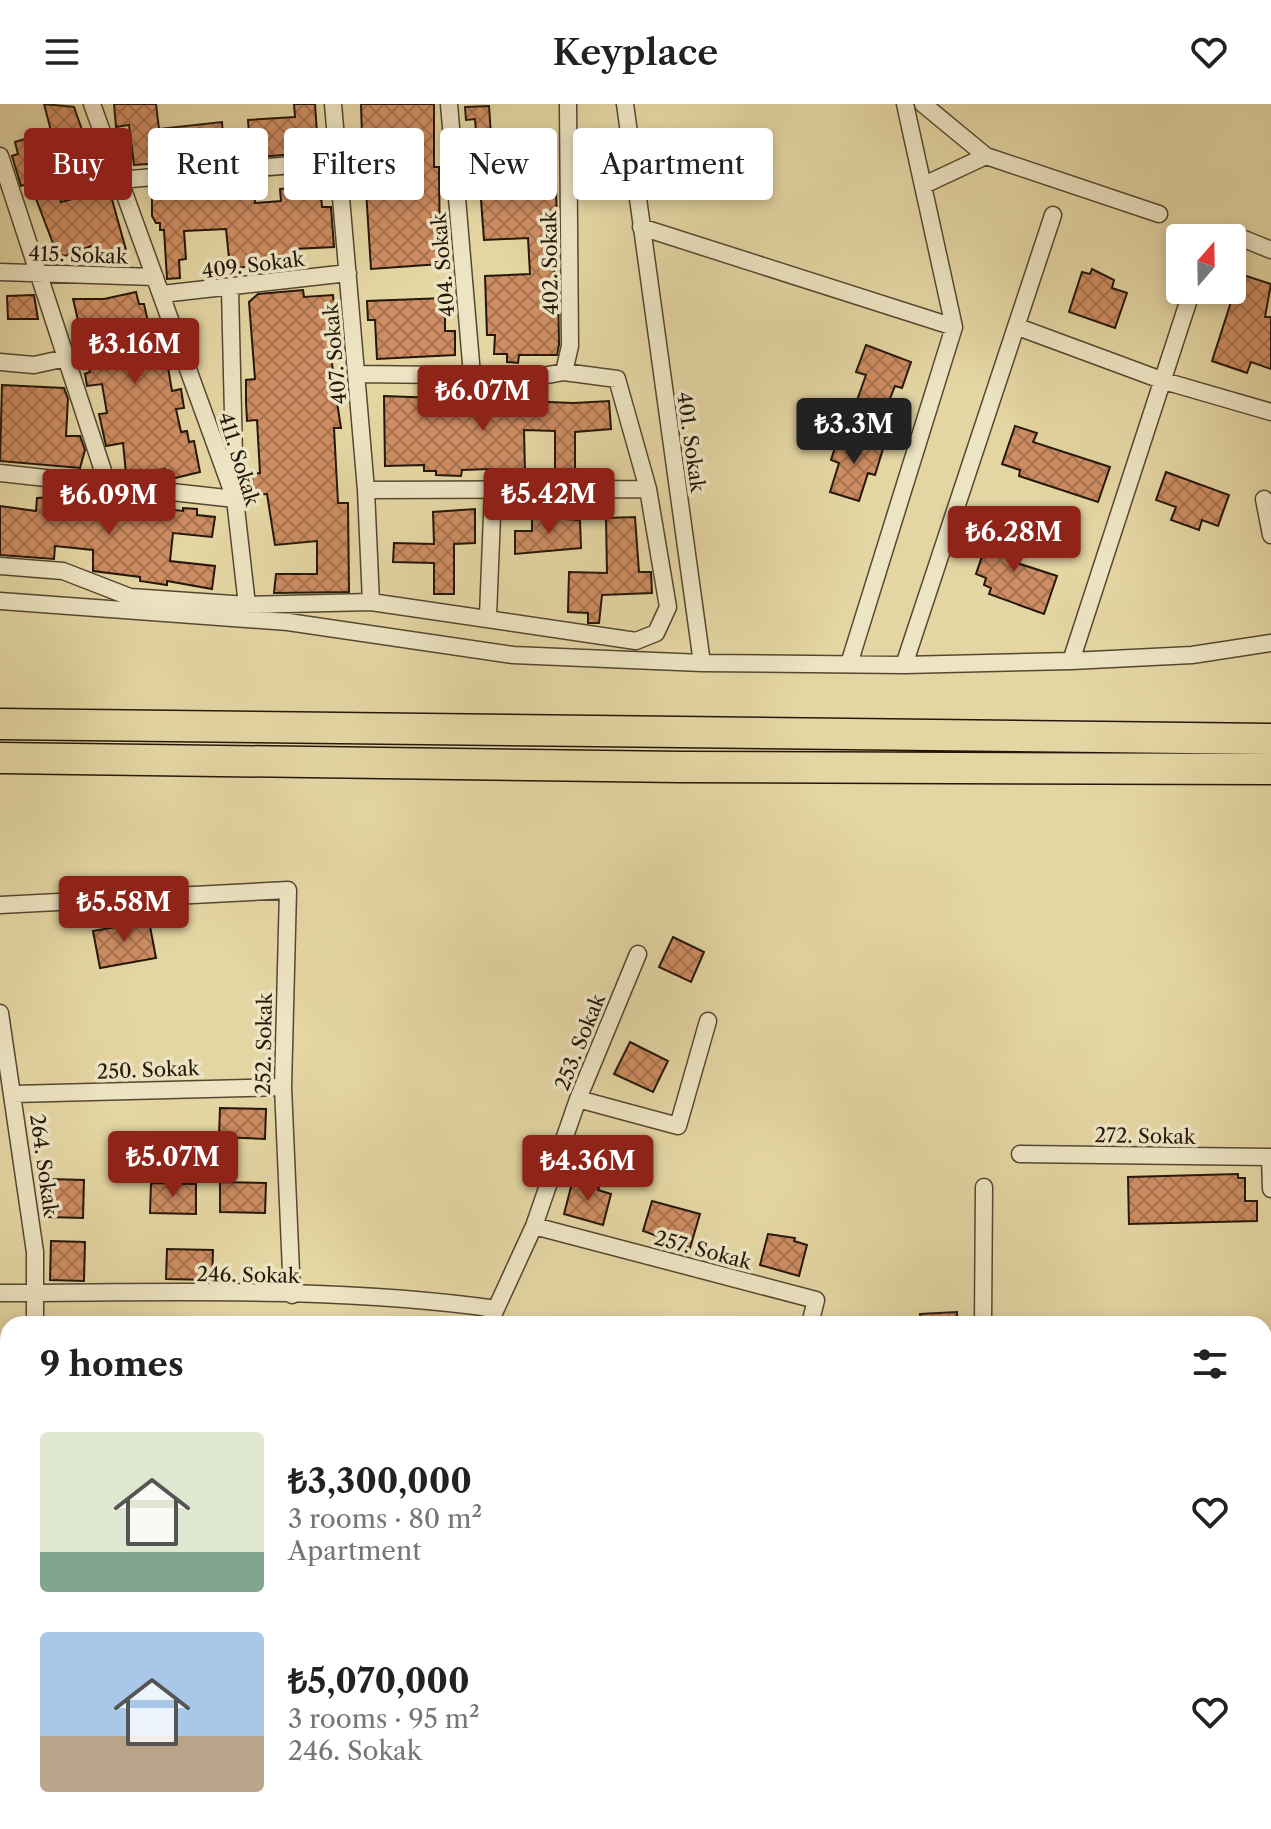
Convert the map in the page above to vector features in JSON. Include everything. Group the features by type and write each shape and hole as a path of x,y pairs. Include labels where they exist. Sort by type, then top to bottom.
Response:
{"highway":[{"path":"0,724 1271,739"},
{"path":"1206,740 1271,731"},
{"path":"0,758 680,767 1271,769"}],"street":[{"name":"411. Sokak","path":"92,104 101,128"},
{"name":"407. Sokak","path":"333,104 336,128"},
{"name":"404. Sokak","path":"449,104 472,375"},
{"name":"402. Sokak","path":"564,372 570,346 568,104"},
{"name":"401. Sokak","path":"625,104 702,663"},
{"path":"849,664 954,327 905,104"},
{"path":"923,104 986,156 1159,214"},
{"path":"0,156 107,483"},
{"path":"924,185 986,156"},
{"path":"132,179 284,166"},
{"name":"411. Sokak","path":"126,200 235,499 247,605"},
{"name":"407. Sokak","path":"342,200 366,490 371,602"},
{"path":"904,665 1053,215"},
{"path":"641,227 954,327"},
{"path":"1246,240 1271,250"},
{"name":"415. Sokak","path":"0,272 155,277"},
{"name":"409. Sokak","path":"162,294 230,289 348,273"},
{"path":"0,473 235,499 230,289"},
{"path":"1071,661 1188,304"},
{"path":"1018,327 1164,381 1271,412"},
{"path":"0,362 34,365 66,358"},
{"path":"0,566 63,571 130,597 247,605 371,602 488,616 636,641 656,633 668,607 648,489 617,379 564,372 554,376 357,374"},
{"path":"366,490 648,489"},
{"path":"488,616 493,490"},
{"path":"1264,499 1271,535"},
{"path":"0,601 288,622 513,655 702,663 904,665 1071,661 1192,655 1271,643"},
{"name":"252. Sokak","path":"0,905 288,890 283,1087 292,1295"},
{"name":"253. Sokak","path":"493,1316 534,1226 578,1099 638,954"},
{"name":"264. Sokak","path":"0,1013 35,1252 36,1316"},
{"path":"578,1099 678,1126 708,1021"},
{"name":"250. Sokak","path":"14,1094 283,1087"},
{"name":"272. Sokak","path":"1020,1154 1270,1157"},
{"path":"1270,1157 1271,1189"},
{"path":"983,1316 984,1187"},
{"name":"257. Sokak","path":"534,1226 816,1300 812,1316"},
{"name":"246. Sokak","path":"0,1293 292,1295 451,1303 490,1316"}],"building":[{"path":"44,104 74,107 81,128 50,128"},
{"path":"114,104 156,104 159,128 148,128 148,164 134,165 132,128 129,125 116,127"},
{"path":"294,104 315,104 317,128 284,128 284,155 268,156 268,128 249,128 248,120 295,117"},
{"path":"361,104 434,104 434,167 439,167 440,264 371,269 367,200 424,200 424,128 362,128"},
{"path":"489,106 491,128 476,128 475,119 466,120 465,107"},
{"path":"222,122 222,128 168,128"},
{"path":"24,139 24,185 21,186 12,156 18,154 15,142"},
{"path":"284,188 284,200 321,200 322,207 331,207 334,247 294,249 296,264 230,268 226,229 184,231 186,259 179,260 180,278 167,279 164,230 160,230 160,223 156,223 152,216 152,200 281,201 280,189"},
{"path":"36,200 112,200 126,250 105,258 94,245 65,256 57,254"},
{"path":"481,200 556,200 558,255 553,255 555,280 558,280 557,355 519,355 518,363 507,362 507,354 494,354 495,335 487,335 485,276 530,274 528,238 484,240"},
{"path":"1092,269 1114,280 1112,288 1127,293 1115,328 1069,312 1082,272 1090,274"},
{"path":"1246,276 1271,284 1265,317 1271,317 1271,369 1251,362 1247,373 1212,361 1230,304 1246,304"},
{"path":"303,290 304,297 333,295 336,325 339,328 341,344 330,345 333,372 343,372 344,384 336,385 335,389 341,428 334,428 338,503 348,503 349,592 274,593 276,574 317,574 317,541 275,545 267,494 253,495 252,474 260,473 257,420 247,421 246,380 255,379 249,302 258,294"},
{"path":"136,292 139,304 144,304 149,326 156,325 158,333 162,332 172,391 181,389 184,408 176,409 181,432 187,431 189,442 194,441 200,472 167,480 165,469 126,474 123,443 106,446 99,414 107,413 102,384 87,386 85,374 90,372 73,299 104,299"},
{"path":"34,295 38,319 8,319 7,296"},
{"path":"445,298 445,331 455,331 455,355 377,359 375,320 368,320 367,301"},
{"path":"866,345 911,362 902,388 895,386 883,416 855,406 866,375 856,372"},
{"path":"2,385 64,388 68,399 66,436 80,436 85,450 80,468 0,461"},
{"path":"384,396 574,403 609,401 611,429 575,432 575,474 555,474 555,431 524,430 525,472 514,472 514,477 490,477 490,469 462,470 461,476 436,475 436,471 424,471 424,465 385,466"},
{"path":"1015,426 1037,433 1033,442 1110,467 1098,502 1019,476 1020,470 1002,464"},
{"path":"839,435 883,449 875,475 868,473 859,501 830,492 839,463 831,460"},
{"path":"1166,472 1229,495 1218,526 1202,520 1199,530 1171,520 1176,507 1156,500"},
{"path":"56,497 183,511 183,508 197,509 197,515 215,517 212,537 173,533 170,561 215,566 212,589 167,581 167,585 140,581 140,577 93,571 93,550 55,546 54,559 0,555 0,506 36,511 37,498"},
{"path":"475,509 475,543 454,544 454,594 434,594 434,563 393,562 394,543 434,544 433,512"},
{"path":"532,517 580,520 581,548 515,554 515,531 532,531"},
{"path":"635,517 639,572 651,572 652,593 602,595 599,623 588,623 588,613 568,612 569,572 607,573 606,518"},
{"path":"992,527 1019,537 1011,561 1057,576 1044,614 989,594 991,588 984,585 986,578 976,574"},
{"path":"149,921 156,958 100,968 93,931"},
{"path":"673,937 704,952 691,982 659,967"},
{"path":"630,1042 668,1061 653,1092 614,1074"},
{"path":"220,1108 266,1109 265,1139 219,1137"},
{"path":"1238,1174 1238,1178 1245,1178 1245,1201 1257,1201 1257,1221 1129,1224 1128,1177"},
{"path":"49,1179 84,1180 83,1218 48,1217"},
{"path":"220,1182 266,1183 265,1213 220,1212"},
{"path":"151,1183 196,1184 196,1214 150,1213"},
{"path":"572,1183 599,1187 598,1190 611,1194 603,1225 564,1214"},
{"path":"652,1201 700,1214 690,1248 643,1231"},
{"path":"768,1234 795,1238 794,1241 807,1245 799,1276 760,1265"},
{"path":"51,1241 85,1242 84,1281 50,1280"},
{"path":"167,1249 213,1250 212,1280 166,1279"},
{"path":"957,1312 957,1316 920,1316"}]}
